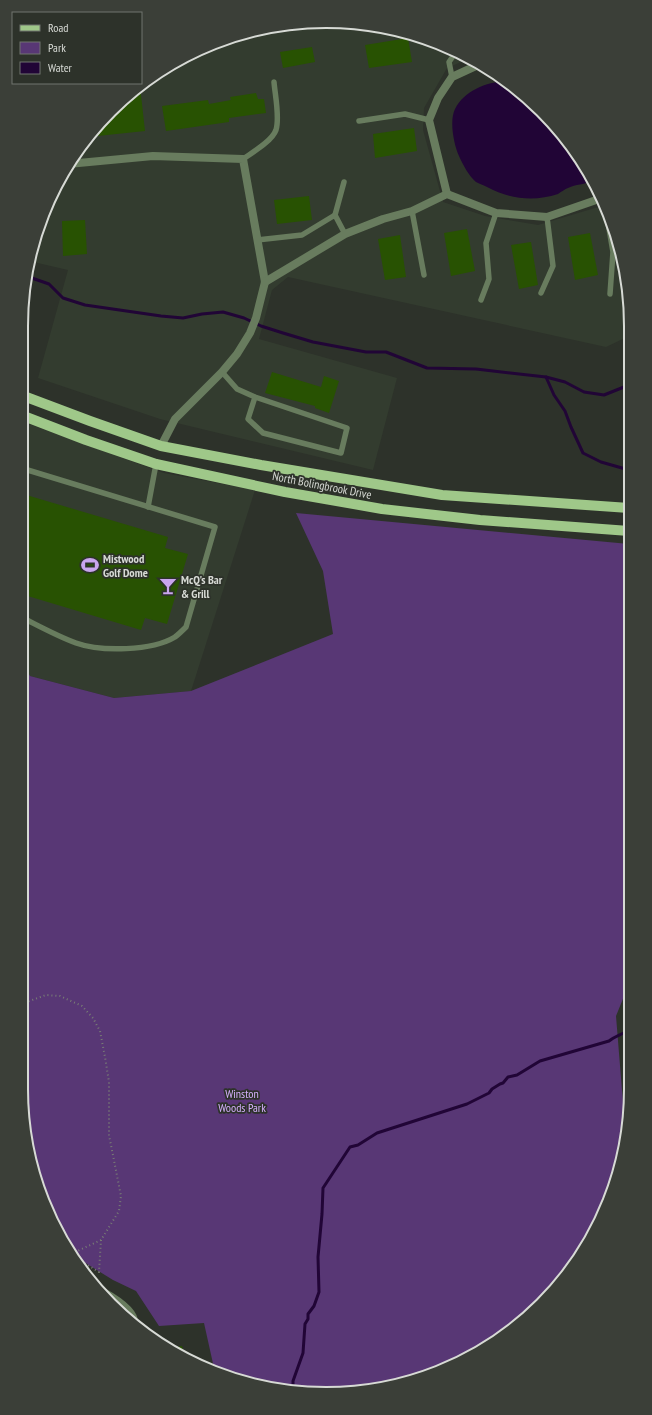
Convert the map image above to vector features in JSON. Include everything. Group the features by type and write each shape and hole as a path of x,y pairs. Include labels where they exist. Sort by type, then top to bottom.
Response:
{"main road":[{"name":"North Bolingbrook Drive","path":"28,398 90,422 161,446 261,466 442,495 624,508"},
{"name":"North Bolingbrook Drive","path":"28,418 86,440 156,464 285,492 382,509 480,520 624,531"}],"street":[{"path":"446,194 429,120 438,98 452,77 473,67"},
{"path":"76,163 153,156 243,159 265,282 256,318 250,333 237,354 222,372 175,419 161,446"},
{"path":"265,282 345,234 383,219 412,211 446,194 496,213 547,217 596,200"},
{"path":"112,1296 130,1313"}],"lane":[{"path":"452,77 449,62 453,57"},
{"path":"243,159 267,141 276,131 278,121 274,82"},
{"path":"359,121 404,114 429,120"},
{"path":"344,182 335,215 345,234"},
{"path":"412,211 424,275"},
{"path":"481,300 489,279 486,243 496,213"},
{"path":"258,240 302,235 335,215"},
{"path":"541,293 553,266 547,217"},
{"path":"610,294 613,252 611,240"},
{"path":"222,372 237,389 255,397 346,428 341,452 262,433 248,419 255,397"},
{"path":"148,507 156,464"},
{"path":"28,470 215,527 186,627 175,637 147,647 107,649 78,644 28,619"}],"path":[{"path":"28,1001 46,995 60,996 82,1006 93,1018 100,1031 109,1082 108,1134 121,1196 119,1211 101,1240 99,1272 84,1262"},
{"path":"76,1252 101,1240"}],"shaded area":[{"path":"326,28 365,31 403,38 440,51 462,61 447,68 424,108 423,130 443,202 485,216 538,225 599,207 614,249 618,268 623,307 624,338 606,347 288,277 272,290 259,339 397,378 373,470 160,419 38,378 68,270 35,262 44,230 59,194 78,160 115,115 130,102 160,78 177,68 212,51 249,38 307,29"},
{"path":"28,424 164,473 255,490 191,691 114,698 30,676 28,672"}],"green space":[{"name":"Winston Woods Park","path":"296,513 624,544 624,996 616,1016 623,1105 618,1147 608,1185 593,1221 574,1255 537,1300 492,1337 458,1356 403,1377 365,1384 326,1387 268,1381 249,1377 213,1364 204,1323 159,1326 136,1291 113,1280 83,1262 59,1221 44,1185 34,1147 28,1089 28,672 30,676 114,698 191,691 333,634 323,571"}],"water":[{"path":"497,82 537,115 574,160 587,183 571,187 558,194 540,198 522,198 513,197 495,191 473,180 462,163 455,146 452,126 453,114 459,103 470,92 491,83"}],"building":[{"path":"405,39 408,40 412,62 369,68 365,45"},
{"path":"312,47 315,62 283,68 280,52"},
{"path":"141,93 145,131 97,136 115,115"},
{"path":"256,93 258,99 264,99 266,113 229,118 229,122 166,131 162,106 208,100 209,104 231,100 230,97"},
{"path":"414,128 417,151 375,158 373,134"},
{"path":"309,196 312,220 277,224 274,200"},
{"path":"85,220 87,254 63,256 62,221"},
{"path":"467,229 475,271 451,276 444,233"},
{"path":"590,233 598,275 575,280 568,237"},
{"path":"400,235 406,277 385,280 378,239"},
{"path":"531,242 538,285 519,289 511,245"},
{"path":"272,372 321,387 324,376 339,381 329,413 315,408 315,406 265,393"},
{"name":"Mistwood Golf Dome","path":"28,495 168,537 165,548 188,554 167,624 145,618 141,630 28,596"},
{"path":"182,1346 183,1350 177,1347"}],"waterway":[{"path":"32,278 49,284 63,298 85,305 183,318 223,312 244,318 261,326 313,342 366,352 386,352 427,368 476,369 546,377 565,382 584,392 604,395 624,387"},
{"path":"546,377 554,395 565,411 583,453 601,462 624,469"},
{"path":"293,1385 303,1353 305,1324 308,1319 308,1314 314,1306 319,1292 318,1257 323,1188 350,1147 358,1145 377,1133 467,1104 489,1093 492,1089 503,1083 508,1077 517,1075 540,1061 609,1041 624,1032"}],"place":[{"name":"Mistwood Golf Dome","path":"90,565"},
{"name":"McQ's Bar & Grill","path":"168,586"}]}
